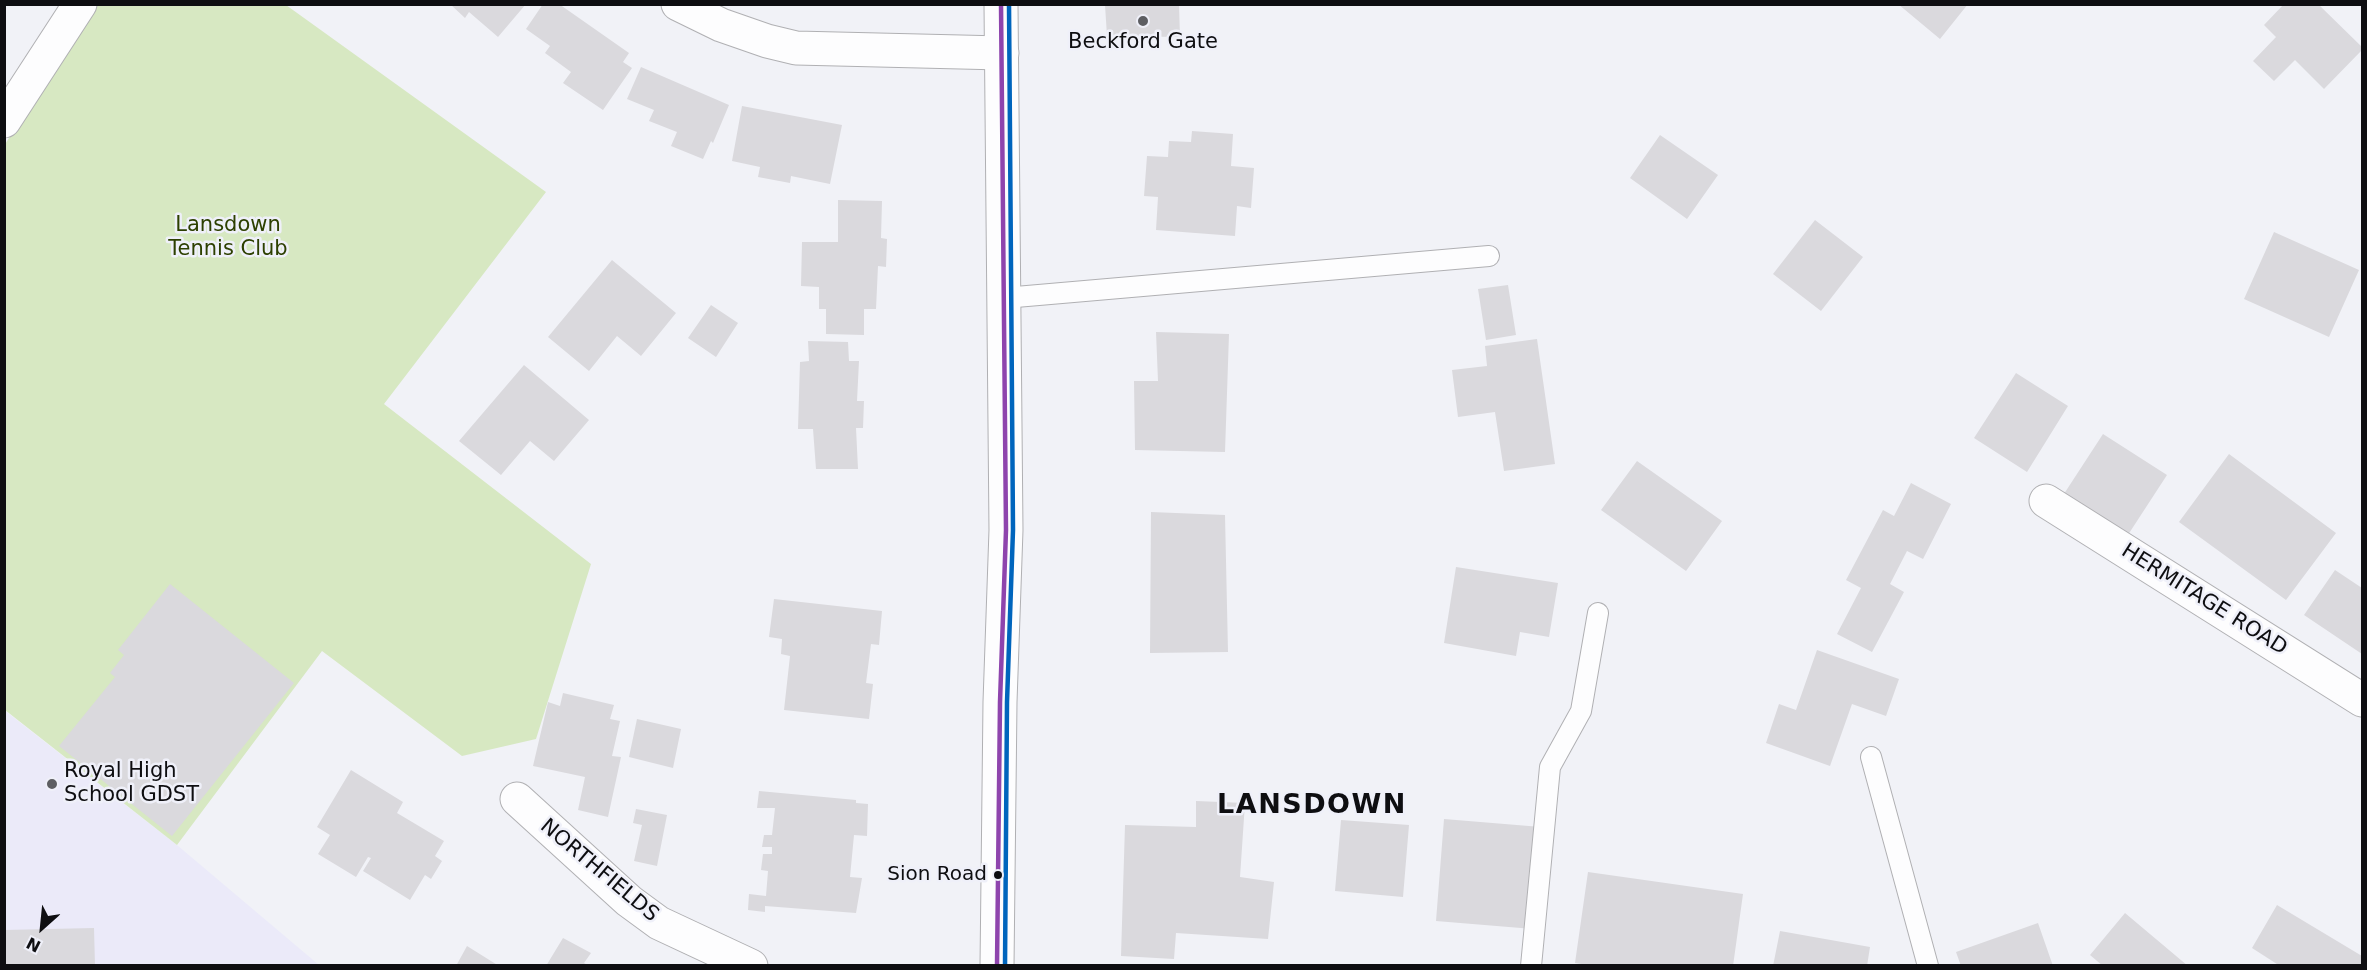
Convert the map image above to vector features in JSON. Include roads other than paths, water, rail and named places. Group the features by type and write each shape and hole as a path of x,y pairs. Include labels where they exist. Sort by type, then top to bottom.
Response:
{"street":[{"path":"4,121 80,4"},
{"path":"678,4 721,25 767,41 796,48 1002,53"},
{"path":"997,966 1000,702 1006,530 1001,4"},
{"name":"HERMITAGE ROAD","path":"2046,501 2362,700"},
{"name":"NORTHFIELDS","path":"517,799 600,877 636,907 659,923 751,966"}],"lane":[{"path":"1004,298 1489,256"},
{"path":"1531,966 1550,766 1581,711 1598,613"},
{"path":"1871,757 1928,966"}],"place":[{"name":"Beckford Gate","path":"1143,21"},
{"name":"Royal High School GDST","path":"52,784"},
{"name":"Sion Road","path":"998,875"}],"district":[{"name":"LANSDOWN","path":"1312,806"}],"park label":[{"name":"Lansdown Tennis Club","path":"228,238"}]}
